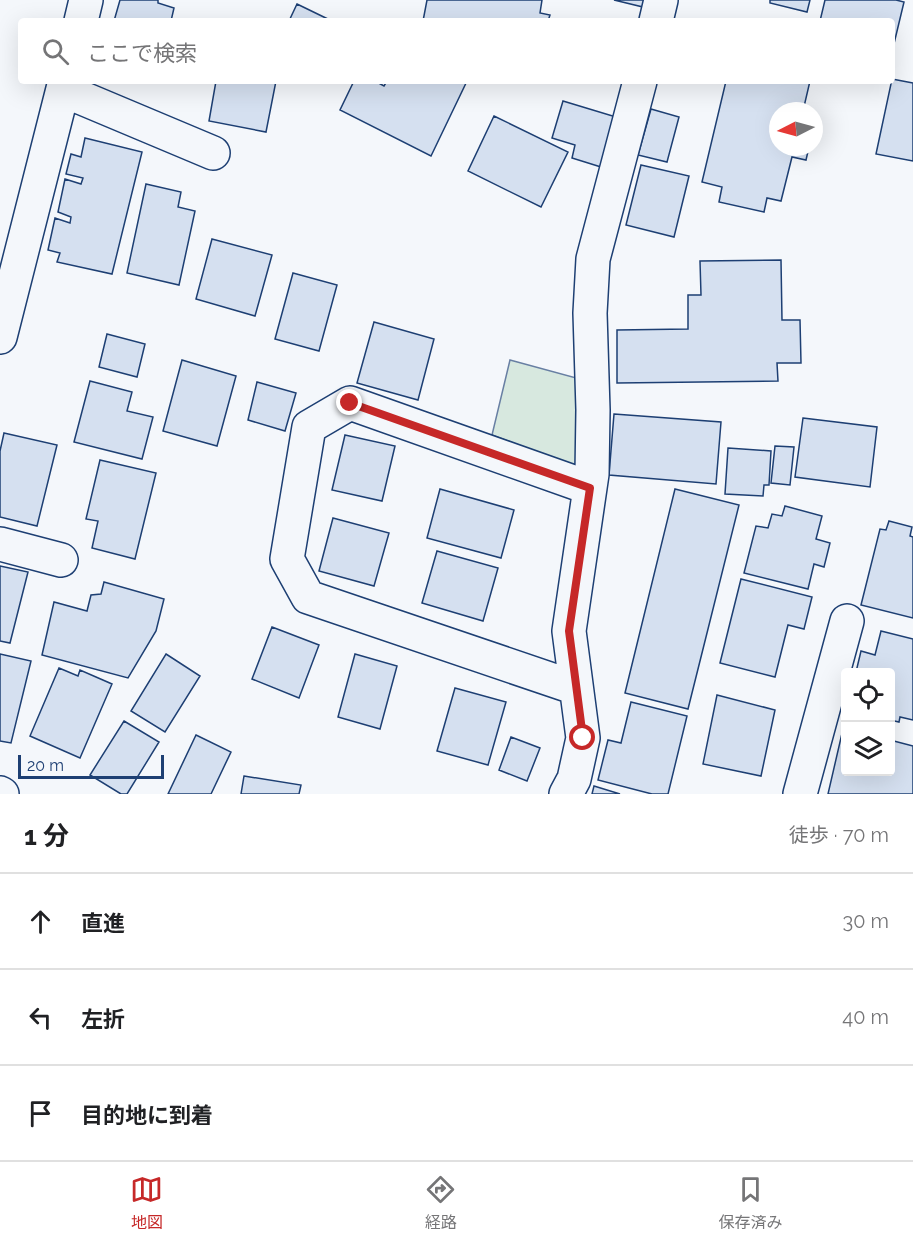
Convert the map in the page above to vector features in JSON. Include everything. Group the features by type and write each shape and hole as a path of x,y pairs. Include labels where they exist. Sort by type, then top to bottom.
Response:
{"street":[{"path":"82,18 86,0"},
{"path":"657,18 661,0"},
{"path":"566,794 574,779 583,738 569,631 592,474 593,259 639,84"},
{"path":"0,337 64,86 213,153"},
{"path":"576,688 308,597 287,560 309,427 350,403 590,488"},
{"path":"0,543 61,560"},
{"path":"801,794 847,621"}],"shaded area":[{"path":"510,360 580,379 576,467 492,435"}],"building":[{"path":"120,0 158,0 158,3 174,8 172,18 115,18"},
{"path":"427,0 542,0 540,13 550,15 549,18 424,18"},
{"path":"614,0 645,0 643,7"},
{"path":"770,0 810,0 807,12 770,3"},
{"path":"825,0 904,2 895,40 895,18 821,18"},
{"path":"297,4 326,18 290,18"},
{"path":"895,80 913,83 913,161 876,154 891,84 895,84"},
{"path":"215,84 275,84 266,132 209,121"},
{"path":"353,84 384,86 385,84 466,84 431,156 340,110"},
{"path":"725,84 809,84 805,102 769,102 769,156 807,156 806,160 792,157 781,201 767,198 764,212 719,202 722,187 702,182"},
{"path":"563,101 616,117 601,167 572,158 575,145 552,138"},
{"path":"651,109 679,117 667,162 638,155"},
{"path":"494,116 568,152 541,207 468,171"},
{"path":"85,138 142,152 112,274 57,262 60,253 48,250 55,218 70,223 71,217 58,212 65,179 81,184 83,178 66,174 71,154 81,157"},
{"path":"641,165 689,176 674,237 626,225"},
{"path":"146,184 181,192 178,207 195,211 179,285 127,273"},
{"path":"212,239 272,255 255,316 196,299"},
{"path":"781,260 782,320 800,320 801,363 777,363 778,381 617,383 617,330 688,329 688,295 701,295 700,261"},
{"path":"293,273 337,285 319,351 275,339"},
{"path":"374,322 434,339 418,400 357,383"},
{"path":"107,334 145,344 137,377 99,367"},
{"path":"182,360 236,376 217,446 163,431"},
{"path":"90,381 132,392 127,411 153,417 142,459 74,442"},
{"path":"257,382 296,393 285,431 248,420"},
{"path":"614,414 721,422 716,484 609,475"},
{"path":"803,418 877,427 870,487 795,477"},
{"path":"4,433 57,445 37,526 0,517 0,451"},
{"path":"345,435 395,446 382,501 332,490"},
{"path":"775,446 794,447 790,485 771,483"},
{"path":"728,448 771,451 769,485 764,485 763,496 725,494"},
{"path":"100,460 156,473 135,559 92,548 98,521 86,519"},
{"path":"440,489 514,510 501,558 427,538"},
{"path":"675,489 739,505 688,709 625,693"},
{"path":"785,506 822,516 816,539 830,543 824,567 814,564 808,589 744,573 756,526 768,528 772,514 782,516"},
{"path":"333,518 389,533 374,586 319,571"},
{"path":"889,521 912,527 910,536 913,537 913,618 861,605 880,529 886,530"},
{"path":"437,551 498,568 483,621 422,603"},
{"path":"0,566 28,572 10,643 0,641"},
{"path":"741,579 812,597 804,629 788,625 775,677 720,663"},
{"path":"104,582 164,599 156,631 128,678 42,655 54,602 87,611 91,595 101,594"},
{"path":"272,627 319,645 299,698 252,679"},
{"path":"881,631 913,639 913,720 900,717 899,722 895,721 895,668 857,668 861,651 875,655"},
{"path":"0,654 31,661 11,743 0,741"},
{"path":"166,654 200,676 165,732 131,711"},
{"path":"355,654 397,666 380,729 338,717"},
{"path":"59,668 78,676 80,670 112,684 80,758 30,736"},
{"path":"455,688 506,702 488,765 437,751"},
{"path":"717,695 775,710 761,776 703,764"},
{"path":"631,702 687,716 668,794 652,794 598,780 608,740 621,743"},
{"path":"124,721 159,742 127,794 121,794 90,775"},
{"path":"196,735 231,752 211,794 168,794"},
{"path":"511,737 540,748 527,781 499,770"},
{"path":"841,738 841,776 895,776 895,741 913,746 913,794 828,794"},
{"path":"244,776 301,785 299,794 241,794"},
{"path":"594,786 620,794 592,794"}],"route":[{"path":"350,403 590,488 569,631 583,738"}]}
